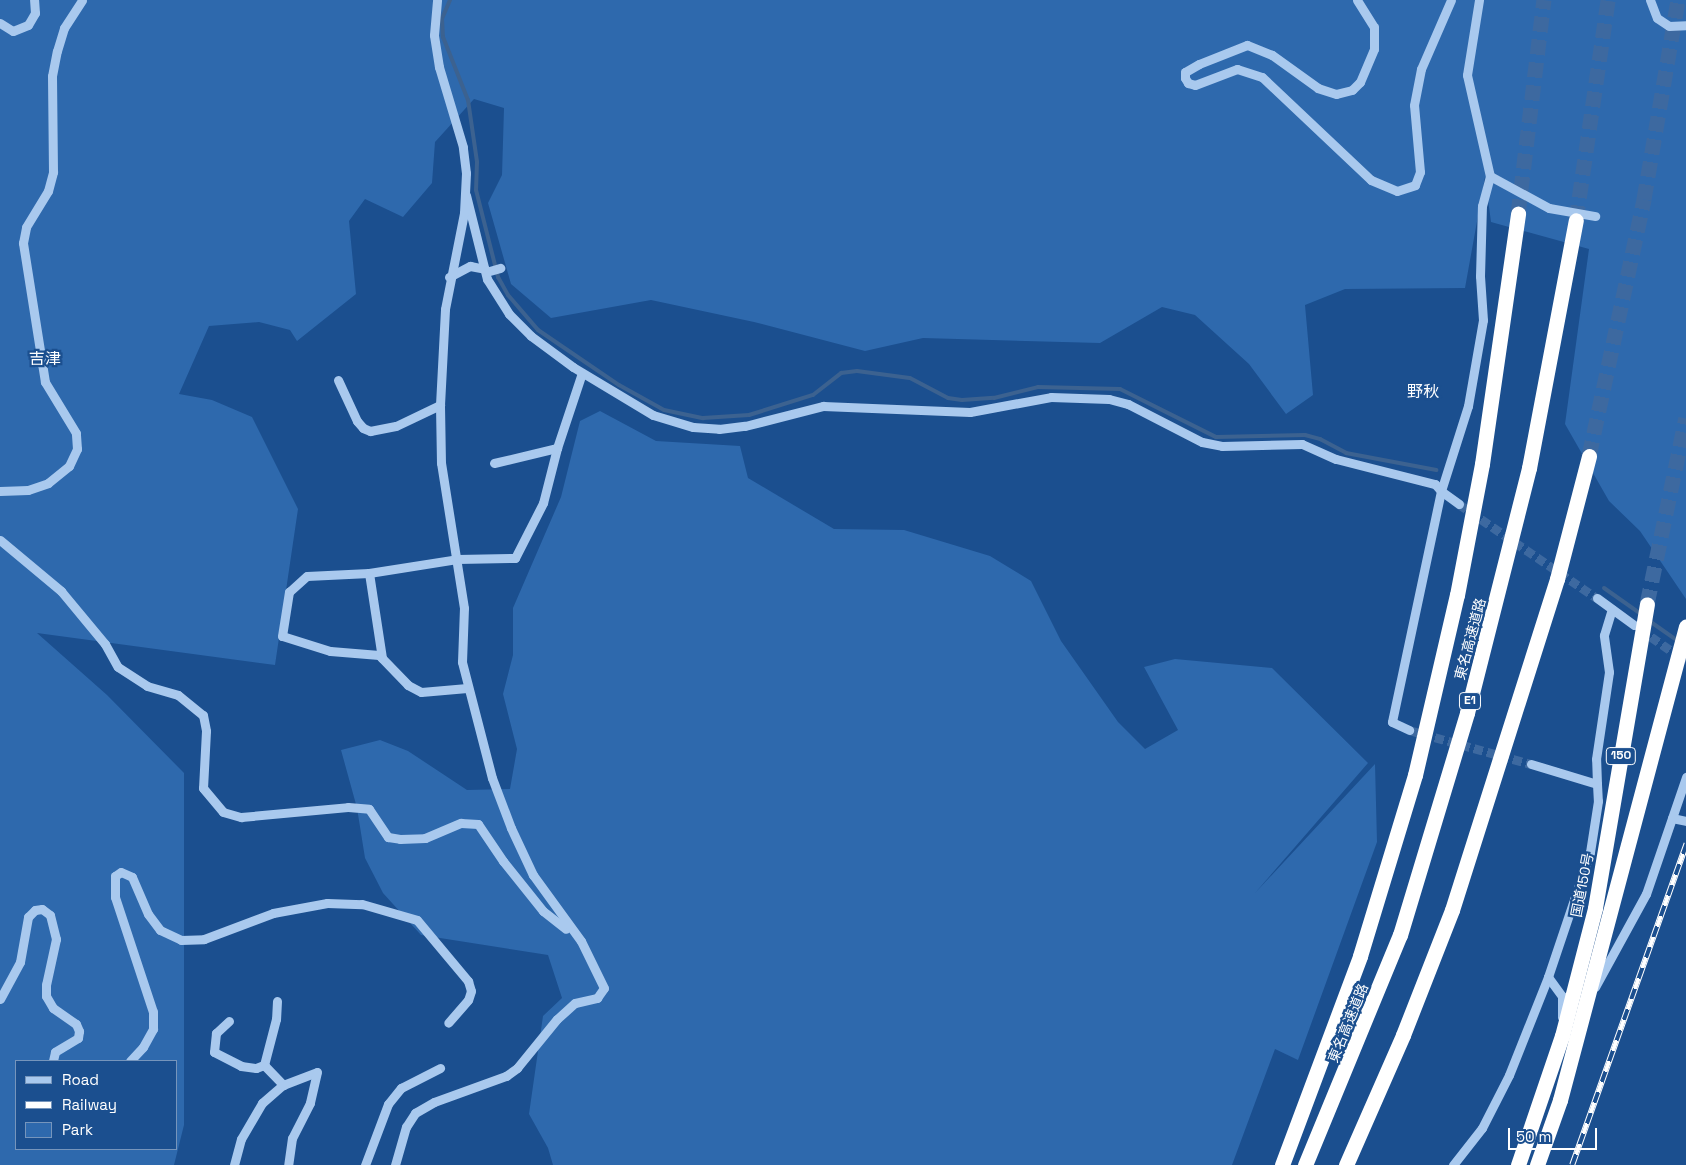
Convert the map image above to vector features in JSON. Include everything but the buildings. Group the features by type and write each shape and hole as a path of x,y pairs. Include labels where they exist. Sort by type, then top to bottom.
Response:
{"highway":[{"name":"東名高速道路","path":"1282,1165 1360,956 1415,775 1457,595 1482,464 1518,214"},
{"name":"東名高速道路","path":"1305,1165 1400,935 1467,713 1528,468 1576,220"},
{"path":"1346,1165 1402,1035 1452,910 1557,579 1589,456"},
{"name":"国道150号","path":"1518,1165 1562,1036 1595,908 1648,604"},
{"name":"150","path":"1537,1165 1560,1100 1686,626"}],"street":[{"path":"0,23 13,31 28,25 34,13 34,0"},
{"path":"0,491 28,490 48,483 69,466 77,449 76,433 45,382 23,243 26,227 48,191 53,172 52,76 64,28 82,0"},
{"path":"437,0 434,36 439,67 463,147 466,195 485,271 509,314 531,336 582,373 653,416 693,427 719,429 745,426 823,406 970,412 1051,397 1109,399 1128,404 1202,442 1222,446 1302,444 1336,459 1435,484 1441,491 1459,504"},
{"path":"1357,0 1374,27 1374,49 1360,82 1352,90 1336,94 1318,88 1272,54 1247,45 1200,64 1185,72 1185,78 1188,84 1195,85 1236,69 1262,77 1371,180 1396,191 1415,185 1420,172 1414,105 1421,69 1451,0"},
{"path":"1409,730 1392,722 1441,491 1468,406 1483,320 1480,269 1482,206 1490,176 1467,76 1479,0"},
{"path":"1650,0 1657,18 1669,26 1686,25"},
{"path":"1490,176 1549,208 1595,216"},
{"path":"395,1165 406,1126 414,1113 434,1102 506,1076 517,1068 563,1014 575,1003 597,998 604,988 581,941 534,874 511,828 492,778 467,688 462,662 464,608 441,463 440,405 450,277 466,195"},
{"path":"450,277 470,266 485,271 500,268"},
{"path":"467,688 421,692 408,685 382,658 364,652 330,651 282,636 289,592 308,576 369,572 457,559 515,558 544,503 558,448 582,373"},
{"path":"338,380 356,420 363,428 370,431 396,426 440,405"},
{"path":"494,463 558,448"},
{"path":"0,540 61,591 118,667 148,686 178,695 202,715 206,731 203,788 223,812 241,816 348,807 369,809 388,837 400,839 425,838 461,823 478,824 503,861 543,911 581,941"},
{"path":"369,572 382,658"},
{"path":"1597,598 1634,625"},
{"path":"1453,1165 1482,1128 1510,1075 1548,977 1590,852 1598,801 1596,759 1609,672 1604,635 1612,609"},
{"path":"1532,764 1598,784"},
{"path":"1584,1008 1646,894 1686,778"},
{"path":"1672,818 1686,821"},
{"path":"131,1060 143,1047 153,1029 153,1012 115,897 115,876 121,872 132,878 148,914 160,930 181,940 204,939 273,913 327,903 362,904 417,920 468,981 471,991 468,1000 448,1023"},
{"path":"0,1000 20,962 28,917 35,910 42,909 50,916 56,939 46,996 53,1008 76,1024 79,1031 78,1038 55,1052 53,1060"},
{"path":"1548,977 1562,996 1562,1036"},
{"path":"264,1065 276,1019 277,1001"},
{"path":"229,1021 221,1025 216,1034 214,1052 241,1066 256,1068 264,1065"},
{"path":"264,1065 283,1085"},
{"path":"365,1165 388,1104 401,1088 440,1068"},
{"path":"234,1165 250,1122 262,1103 283,1085 310,1072 317,1072 310,1103 292,1138 288,1165"}],"green space":[{"path":"0,0 1686,0 1686,599 1640,531 1609,501 1565,424 1589,249 1491,222 1485,177 1465,288 1345,289 1305,305 1313,395 1286,414 1249,364 1195,315 1162,307 1100,343 923,338 865,351 754,322 651,300 551,318 511,284 488,203 502,175 504,108 474,99 435,142 432,183 403,217 365,199 349,221 356,294 297,341 290,330 259,322 209,326 179,394 212,400 252,417 298,509 275,665 37,633 107,695 184,773 184,1125 178,1149 178,1060 15,1060 15,1150 178,1150 174,1165 0,1165"},
{"path":"600,411 656,441 740,446 748,478 834,529 904,530 990,556 1031,581 1061,641 1118,722 1145,749 1178,730 1144,667 1175,659 1272,668 1368,763 1255,893 1375,764 1377,842 1298,1060 1275,1049 1232,1165 553,1165 548,1148 529,1114 543,1016 562,998 548,955 421,935 383,893 365,858 357,808 341,750 380,740 408,751 467,790 510,789 517,749 503,694 513,655 513,608 561,497 580,421"}],"waterway":[{"path":"450,0 442,19 443,37 468,100 477,162 476,190 498,277 508,295 538,330 619,385 664,410 703,418 749,415 813,395 841,373 857,371 910,378 948,398 962,400 994,398 1038,387 1120,389 1216,437 1305,435 1320,439 1346,453 1436,470"},
{"path":"1604,588 1641,614"},
{"path":"1648,620 1677,640"}],"tunnel":[{"path":"1518,214 1544,0"},
{"path":"1576,220 1608,0"},
{"path":"1589,456 1644,199 1678,0"},
{"path":"1647,604 1686,418"},
{"path":"1459,504 1597,598"},
{"path":"1640,629 1686,661"},
{"path":"1409,730 1531,764"}],"railway":[{"path":"1572,1165 1686,844"}],"district":[{"name":"吉津","path":"45,359"},
{"name":"野秋","path":"1423,392"}]}
